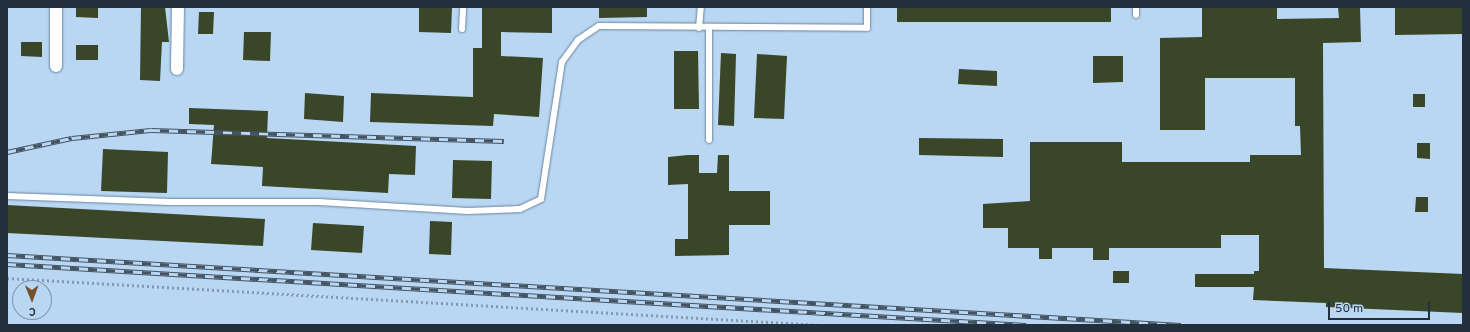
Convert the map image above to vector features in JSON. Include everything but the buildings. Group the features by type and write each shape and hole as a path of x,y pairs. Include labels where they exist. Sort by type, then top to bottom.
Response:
{"street":[{"path":"56,7 56,66"},
{"path":"177,69 178,7"}],"lane":[{"path":"462,29 463,7"},
{"path":"699,28 701,7"},
{"path":"7,196 170,202 319,202 468,211 520,209 541,199 562,62 578,40 599,26 699,28 867,28 867,7"},
{"path":"1136,7 1136,15"},
{"path":"709,140 710,28"}],"path":[{"path":"7,278 821,325"}],"railway":[{"path":"7,152 72,138 151,130 504,141"},
{"path":"7,255 1181,325"},
{"path":"7,264 1026,325"}]}
